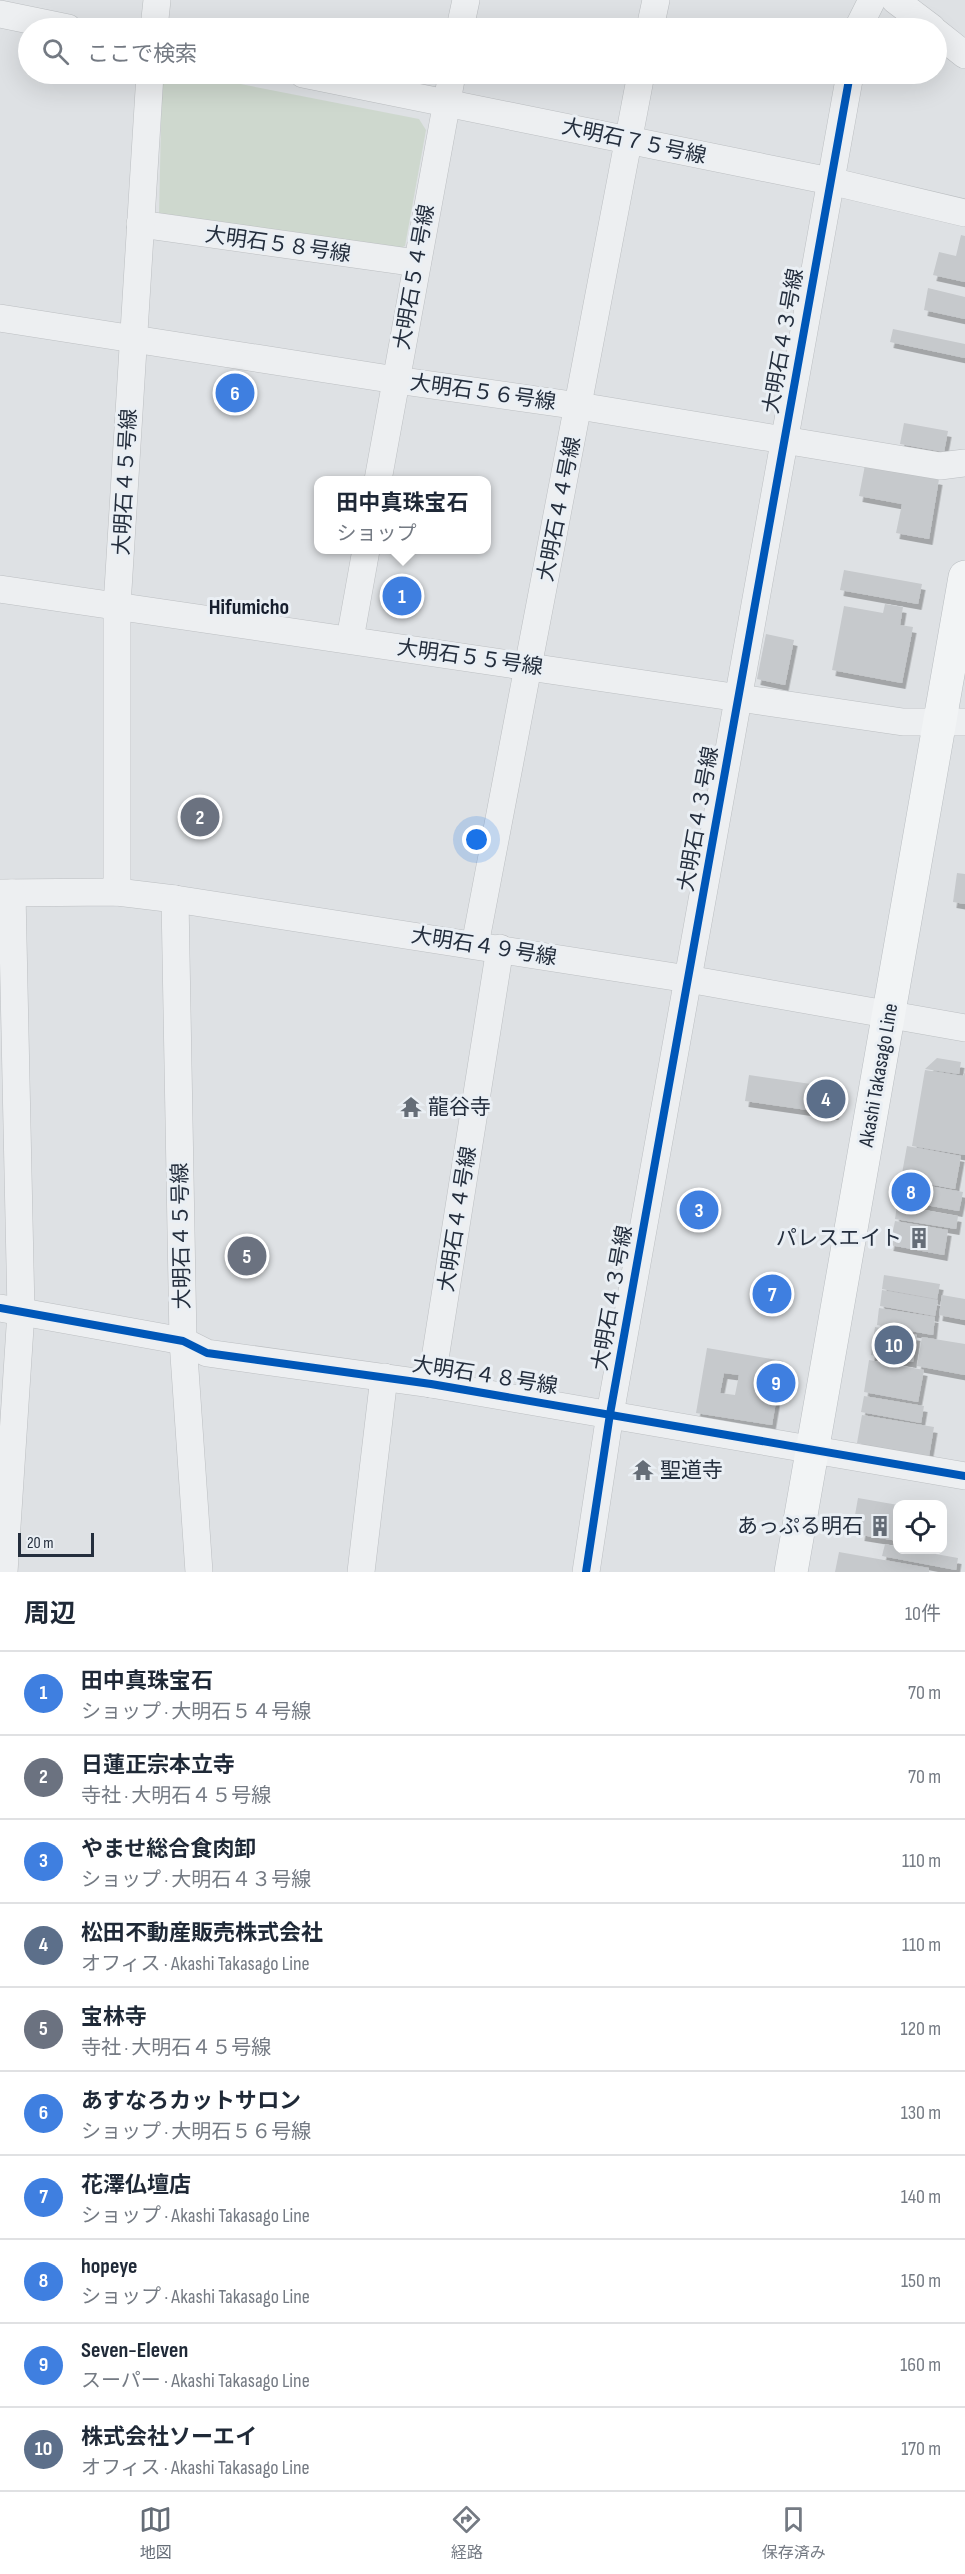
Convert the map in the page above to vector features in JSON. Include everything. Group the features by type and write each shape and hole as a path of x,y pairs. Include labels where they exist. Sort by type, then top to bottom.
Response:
{"main road":[{"name":"Akashi Takasago Line","path":"791,1572 889,1013 952,722 965,577"}],"street":[{"path":"155,18 157,0"},
{"path":"462,18 466,0"},
{"path":"652,18 656,0"},
{"path":"863,18 872,0"},
{"path":"895,0 919,18"},
{"path":"0,14 19,18"},
{"path":"947,41 965,55"},
{"name":"大明石４５号線","path":"117,892 117,606 149,84"},
{"name":"大明石７５号線","path":"356,84 830,182 965,213"},
{"name":"大明石５４号線","path":"379,476 450,84"},
{"name":"大明石４４号線","path":"431,1384 527,666 579,406 593,315 639,84"},
{"name":"大明石４３号線","path":"586,1572 610,1414 848,84"},
{"name":"大明石５８号線","path":"140,224 417,263"},
{"name":"大明石５６号線","path":"0,318 579,406 940,466 965,463"},
{"path":"350,639 365,554"},
{"name":"大明石５５号線","path":"0,589 903,722 952,722"},
{"name":"大明石４９号線","path":"6,893 117,892 175,899 488,946 889,1013 965,1028"},
{"path":"4,1572 11,1310 6,893"},
{"name":"大明石４５号線","path":"175,899 183,1341 199,1572"},
{"name":"大明石４８号線","path":"11,1310 183,1341 207,1353 431,1384 965,1476"},
{"path":"361,1572 384,1377"}],"shaded area":[{"path":"162,84 240,84 419,119 426,130 405,246 396,250 159,215"}],"building":[{"path":"961,235 965,236 965,282 933,275 939,252 956,256"},
{"path":"928,288 965,297 965,319 924,310"},
{"path":"893,329 965,344 965,358 890,342"},
{"path":"904,423 948,431 944,452 900,444"},
{"path":"865,465 939,479 929,539 896,533 902,504 859,496"},
{"path":"844,570 922,584 918,604 840,590"},
{"path":"885,604 903,607 900,625 913,627 902,683 832,670 844,606 883,613"},
{"path":"766,634 794,640 785,685 757,679"},
{"path":"957,873 965,874 965,904 953,902"},
{"path":"937,1058 961,1062 959,1074 925,1069"},
{"path":"925,1070 963,1076 965,1072 965,1155 912,1146"},
{"path":"749,1075 839,1088 835,1114 745,1101"},
{"path":"907,1146 961,1156 955,1189 901,1179"},
{"path":"901,1181 963,1192 959,1211 898,1200"},
{"path":"897,1205 958,1216 956,1229 895,1219"},
{"name":"パレスエイト","path":"895,1221 948,1230 944,1255 890,1245"},
{"path":"884,1275 940,1284 937,1299 882,1289"},
{"path":"882,1290 938,1300 935,1316 880,1306"},
{"path":"942,1295 965,1299 965,1320 939,1315"},
{"path":"879,1308 935,1317 933,1335 877,1325"},
{"path":"875,1327 917,1335 913,1362 871,1355"},
{"path":"922,1337 965,1344 965,1375 917,1366"},
{"path":"707,1348 783,1361 772,1425 696,1413","holes":["724,1373 739,1375 735,1395 720,1393"]},
{"path":"869,1360 924,1370 918,1402 864,1392"},
{"path":"864,1396 924,1406 921,1423 861,1412"},
{"path":"862,1415 934,1427 929,1456 857,1443"},
{"name":"あっぷる明石","path":"858,1498 893,1504 893,1540 861,1535 864,1517 855,1515"},
{"path":"885,1544 893,1546 893,1554 936,1554 958,1558 956,1570 882,1556"},
{"path":"839,1552 929,1568 929,1572 835,1572"}],"cycle path":[{"path":"586,1572 610,1414 848,84"},
{"path":"0,1308 183,1341 207,1353 431,1384 965,1476"}],"place":[{"name":"あすなろカットサロン","path":"235,393"},
{"name":"田中真珠宝石","path":"402,596"},
{"name":"日蓮正宗本立寺","path":"200,817"},
{"name":"松田不動産販売株式会社","path":"826,1099"},
{"name":"龍谷寺","path":"411,1107"},
{"name":"hopeye","path":"911,1192"},
{"name":"やませ総合食肉卸","path":"699,1210"},
{"name":"パレスエイト","path":"919,1238"},
{"name":"宝林寺","path":"247,1256"},
{"name":"花澤仏壇店","path":"772,1294"},
{"name":"株式会社ソーエイ","path":"894,1345"},
{"name":"Seven-Eleven","path":"776,1383"},
{"name":"聖道寺","path":"643,1470"},
{"name":"あっぷる明石","path":"880,1526"}],"district":[{"name":"Hifumicho","path":"249,606"}]}
